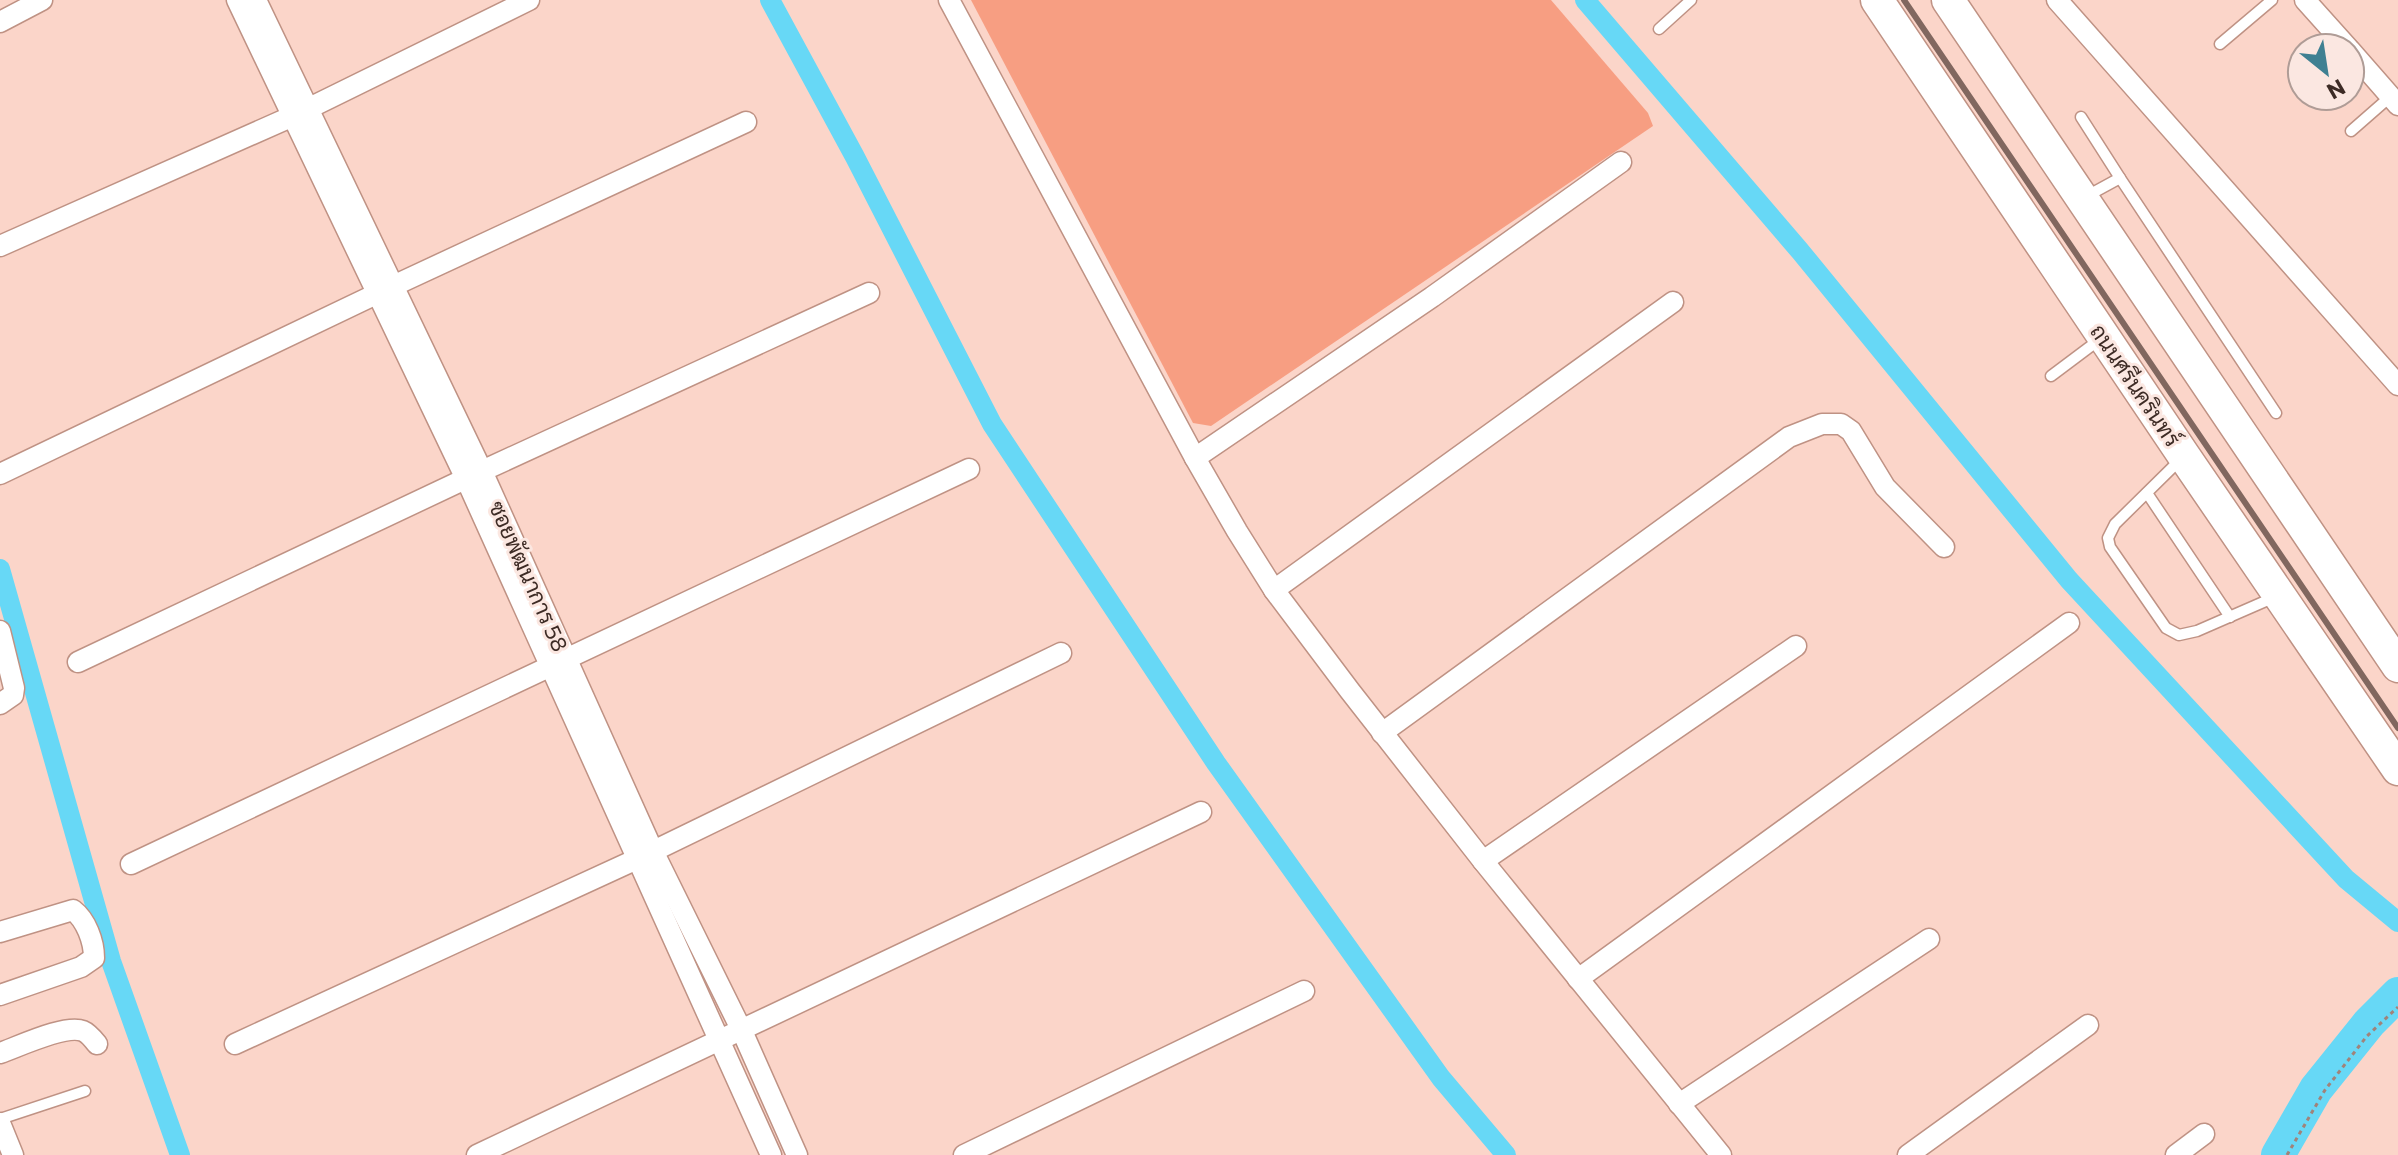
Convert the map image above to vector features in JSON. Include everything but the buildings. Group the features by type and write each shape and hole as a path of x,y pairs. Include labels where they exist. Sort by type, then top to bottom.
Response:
{"main road":[{"name":"ถนนศรีนครินทร์","path":"1877,0 2398,769"},
{"path":"1948,0 2397,662"}],"street":[{"path":"0,22 42,0"},
{"name":"ซอยพัฒนาการ 58","path":"237,0 301,112"},
{"name":"ซอยพัฒนาการ 58","path":"256,0 301,112 474,475 645,855 720,1042 771,1155"},
{"path":"0,246 301,112 529,0"},
{"path":"949,0 1195,458 1274,590 1483,861 1721,1155"},
{"path":"2057,0 2398,385"},
{"path":"2305,0 2334,32"},
{"path":"2366,68 2394,100"},
{"path":"0,474 746,122"},
{"path":"1195,458 1432,297 1621,162"},
{"path":"78,662 869,293"},
{"path":"1274,590 1673,302"},
{"path":"1382,733 1789,437 1822,424 1841,424 1851,431 1885,487 1944,547"},
{"path":"131,864 969,469"},
{"path":"1578,979 2069,623"},
{"path":"0,631 14,688 13,695 0,704"},
{"path":"1483,861 1796,646"},
{"path":"235,1044 645,855 1061,653"},
{"path":"477,1155 1201,812"},
{"name":"ซอยพัฒนาการ 58","path":"645,855 742,1031 797,1155"},
{"path":"0,932 73,910 82,917 94,949 94,958 81,967 0,995"},
{"path":"1679,1104 1929,939"},
{"path":"964,1155 1304,991"},
{"path":"1908,1155 2088,1025"},
{"path":"0,1053 61,1032 76,1030 85,1031 97,1044"},
{"path":"0,1121 13,1155"},
{"path":"2176,1155 2204,1134"}],"lane":[{"path":"1659,29 1691,0"},
{"path":"2220,44 2272,0"},
{"path":"2351,131 2394,100"},
{"path":"2081,117 2276,413"},
{"path":"2082,199 2120,178"},
{"path":"2051,376 2103,336"},
{"path":"2184,456 2115,524 2108,538 2110,547 2166,628 2179,635 2197,631 2279,595"},
{"path":"2147,493 2230,617"},
{"path":"0,1121 85,1091"}],"path":[{"path":"2287,1155 2325,1090 2367,1036 2398,1007"}],"shaded area":[{"path":"971,0 1551,0 1648,113 1653,126 1211,426 1193,423"}],"waterway":[{"path":"770,0 855,157 992,424 1216,763 1441,1078 1506,1155"},
{"path":"1585,0 1800,251 2069,580 2346,879 2398,922"},
{"path":"0,569 111,961 180,1155"},
{"path":"2278,1155 2316,1089 2369,1023 2398,994"}],"railway":[{"path":"1904,0 2398,728"}]}
